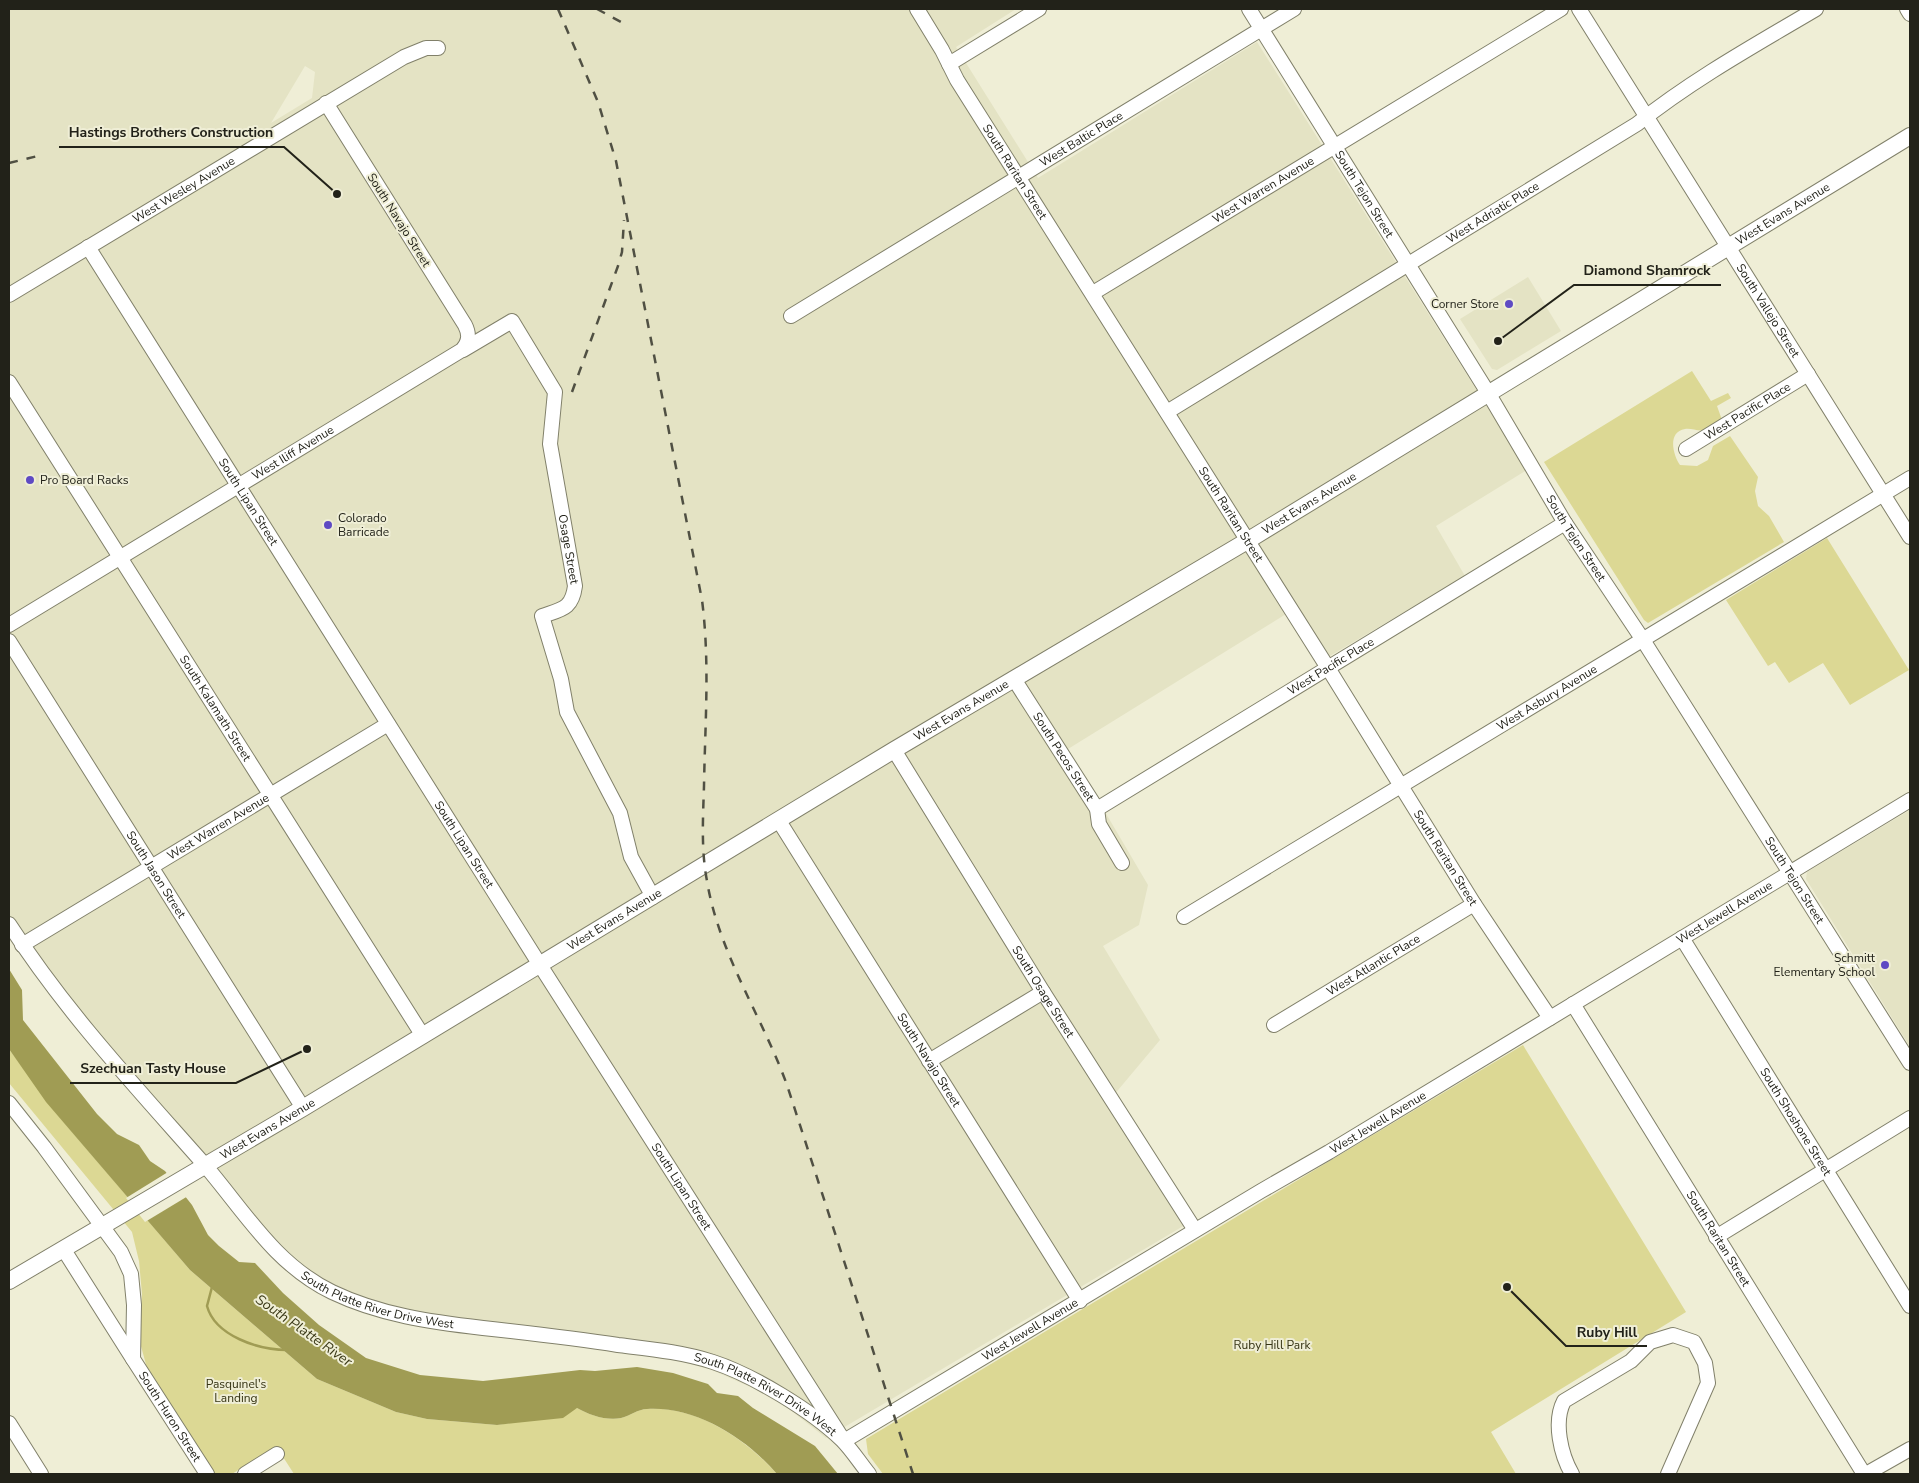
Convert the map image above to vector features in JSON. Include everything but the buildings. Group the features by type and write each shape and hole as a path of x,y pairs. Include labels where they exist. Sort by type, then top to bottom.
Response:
{"main road":[{"name":"West Evans Avenue","path":"9,1281 303,1108 894,750 1247,540 1910,136"}],"street":[{"name":"South Raritan Street","path":"916,9 957,80 1093,293 1474,904 1550,1018"},
{"path":"949,64 1039,9"},
{"name":"South Tejon Street","path":"1249,9 1566,523 1643,640 1910,1064"},
{"name":"West Baltic Place","path":"791,316 1294,9"},
{"name":"West Warren Avenue","path":"1093,293 1562,9"},
{"name":"South Vallejo Street","path":"1579,9 1910,537"},
{"name":"West Adriatic Place","path":"1167,412 1408,265 1646,116 1746,50 1816,9"},
{"path":"1907,9 1910,14"},
{"name":"West Wesley Avenue","path":"9,295 416,50 438,48"},
{"name":"South Navajo Street","path":"326,103 465,325 465,344"},
{"name":"South Lipan Street","path":"88,247 540,965 844,1441"},
{"name":"Osage Street","path":"465,344 512,321 555,392 550,444 574,586 573,599 565,608 542,616 561,679 567,712 620,813 631,857 653,897"},
{"name":"West Iliff Avenue","path":"9,625 465,344"},
{"name":"West Pacific Place","path":"1686,449 1808,374"},
{"name":"South Kalamath Street","path":"9,382 423,1036"},
{"name":"West Asbury Avenue","path":"1184,918 1910,478"},
{"name":"West Pacific Place","path":"1097,809 1566,523"},
{"name":"South Jason Street","path":"9,641 303,1108"},
{"name":"South Pecos Street","path":"1014,679 1097,809 1099,824 1122,863"},
{"name":"West Warren Avenue","path":"22,944 388,724"},
{"name":"South Osage Street","path":"894,750 1043,992 1195,1230"},
{"name":"West Jewell Avenue","path":"844,1441 1080,1301 1195,1230 1336,1148 1910,800"},
{"name":"South Navajo Street","path":"779,821 1080,1301"},
{"name":"West Atlantic Place","path":"1274,1025 1474,904"},
{"name":"South Platte River Drive West","path":"9,924 51,985 199,1170 278,1253 301,1273 329,1291 392,1314 436,1322 669,1352 716,1363 779,1395 844,1441 869,1474"},
{"name":"South Shoshone Street","path":"1682,938 1910,1306"},
{"path":"929,1061 1043,992"},
{"name":"South Raritan Street","path":"1573,1004 1865,1474"},
{"name":"South Huron Street","path":"9,1103 111,1222 131,1274 134,1328 133,1359"},
{"path":"1716,1237 1910,1118"},
{"name":"South Huron Street","path":"64,1250 108,1323 207,1474"},
{"path":"108,1323 134,1328"},
{"path":"1572,1474 1567,1466 1559,1431 1560,1409 1564,1401 1631,1361 1650,1342 1673,1335 1694,1342 1705,1362 1708,1383 1668,1474"},
{"path":"9,1423 41,1474"},
{"path":"1865,1474 1910,1449"},
{"path":"245,1474 277,1454"}],"shaded area":[{"path":"9,9 1016,9 956,47 1038,178 1257,42 1527,470 1436,526 1465,576 1318,663 1286,614 1068,749 1148,885 1139,925 1103,946 1160,1040 1108,1102 1185,1225 826,1438 775,1398 712,1370 662,1356 423,1327 368,1314 320,1289 272,1253 17,949 9,935","holes":["305,66 315,72 312,98 271,123"]},
{"path":"1528,277 1561,331 1497,370 1492,369 1460,319"},
{"name":"Schmitt Elementary School","path":"1910,810 1910,1047 1806,879 1807,872"}],"green space":[{"path":"1692,371 1711,401 1728,393 1731,398 1717,406 1722,420 1707,429 1685,429 1676,434 1673,444 1677,461 1680,465 1697,466 1708,460 1713,446 1730,436 1758,477 1755,491 1758,506 1769,516 1784,542 1648,623 1644,620 1544,462"},
{"path":"1827,538 1909,670 1850,705 1823,663 1789,683 1775,662 1768,666 1726,600"},
{"name":"Ruby Hill Park","path":"1523,1045 1686,1312 1491,1432 1516,1474 883,1474 868,1454 866,1439"},
{"name":"Pasquinel's Landing","path":"9,1049 56,1113 190,1270 317,1379 396,1412 427,1419 497,1425 528,1420 577,1408 593,1415 610,1419 628,1416 640,1410 665,1409 684,1413 719,1427 765,1461 777,1474 294,1474 276,1446 232,1474 214,1474 147,1368 139,1339 142,1294 139,1261 132,1232 9,1083"}],"water":[{"name":"South Platte River","path":"9,969 22,990 23,1020 97,1114 117,1134 139,1145 150,1161 165,1171 192,1205 208,1235 239,1262 255,1263 283,1293 319,1325 366,1358 420,1375 483,1381 580,1370 595,1371 637,1367 673,1373 708,1384 717,1393 738,1396 753,1408 815,1446 838,1474 777,1474 750,1448 719,1427 684,1413 665,1409 644,1409 628,1416 610,1419 587,1413 577,1408 563,1418 497,1425 427,1419 396,1412 317,1379 190,1270 46,1102 9,1049"}],"pier":[{"path":"168,1172 188,1196 145,1222 126,1198"}],"waterway":[{"path":"212,1287 207,1306 219,1326 228,1333 251,1344 287,1350"}],"railway":[{"path":"558,9 598,102 616,161 702,600 706,646 703,846 705,869 713,908 731,959 787,1085 913,1474"},
{"path":"597,9 623,23"},
{"path":"9,163 42,155"},
{"path":"572,392 618,266 622,252 624,220"}],"place":[{"name":"Hastings Brothers Construction","path":"337,194"},
{"name":"Corner Store","path":"1509,304"},
{"name":"Diamond Shamrock","path":"1498,341"},
{"name":"Pro Board Racks","path":"30,480"},
{"name":"Colorado Barricade","path":"328,525"},
{"name":"Schmitt Elementary School","path":"1885,965"},
{"name":"Szechuan Tasty House","path":"307,1049"},
{"name":"Ruby Hill","path":"1507,1287"}]}
